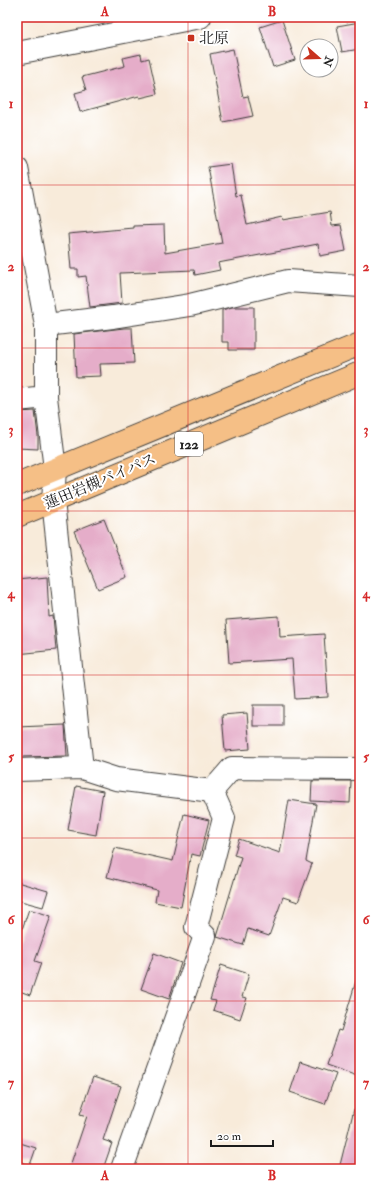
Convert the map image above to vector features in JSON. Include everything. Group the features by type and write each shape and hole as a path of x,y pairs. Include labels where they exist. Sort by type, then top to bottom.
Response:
{"highway":[{"name":"蓮田岩槻バイパス","path":"17,485 360,344"},
{"name":"蓮田岩槻バイパス","path":"17,516 360,373"}],"street":[{"path":"17,53 131,24 200,17"},
{"path":"17,168 46,325 46,397 55,469 53,501 82,768"},
{"path":"46,325 113,317 190,305 288,281 360,286"},
{"path":"17,400 46,397"},
{"path":"17,770 82,768 116,779 212,791"},
{"path":"212,791 232,768 360,769"},
{"path":"122,1169 205,936 196,927 224,818 212,791"}],"building":[{"path":"282,20 295,60 273,67 260,27"},
{"path":"360,22 360,49 342,52 337,26"},
{"path":"233,49 243,97 248,96 253,116 223,122 210,54"},
{"path":"141,54 142,60 149,58 157,94 140,98 139,96 80,112 75,93 86,90 82,77 125,66 123,58"},
{"path":"231,164 236,196 241,195 247,225 282,217 283,220 330,212 332,226 341,225 346,251 320,256 318,244 218,263 220,270 195,275 194,270 120,273 122,303 90,307 86,276 78,277 78,269 71,269 68,234 133,228 133,226 164,225 165,253 222,243 208,167"},
{"path":"232,307 254,307 254,350 229,350 229,342 222,342 222,310"},
{"path":"132,328 134,363 100,364 101,376 76,377 74,334"},
{"path":"35,411 38,449 17,448 18,412"},
{"path":"104,519 127,577 98,589 74,531"},
{"path":"47,577 49,617 53,616 56,650 17,654 17,580"},
{"path":"279,616 280,637 324,634 328,697 295,699 292,659 229,663 226,620"},
{"path":"253,705 283,705 283,726 253,726"},
{"path":"247,713 250,749 225,751 222,715"},
{"path":"65,725 67,756 18,757 17,727"},
{"path":"312,781 351,781 350,803 311,801"},
{"path":"76,786 103,791 96,835 68,830"},
{"path":"289,800 316,804 306,861 312,864 298,902 283,897 269,936 248,929 243,945 217,937 241,857 234,855 239,839 280,853"},
{"path":"184,814 209,820 200,856 191,854 181,907 155,902 157,890 107,877 115,848 173,861"},
{"path":"17,882 48,891 43,907 17,900"},
{"path":"29,909 51,916 35,961 41,963 30,995 17,990 17,944"},
{"path":"154,953 181,963 169,999 141,989"},
{"path":"221,965 249,974 242,997 247,998 240,1019 213,1010 216,1001 210,1000"},
{"path":"356,981 360,982 360,1077 326,1065 338,1030 341,1031"},
{"path":"300,1062 336,1074 325,1104 290,1092"},
{"path":"93,1077 121,1086 103,1140 112,1143 103,1169 69,1169 87,1116 80,1114"},
{"path":"354,1109 360,1110 360,1169 339,1169"},
{"path":"17,1142 36,1148 30,1165 17,1161"}],"place":[{"name":"北原","path":"191,38"}]}
